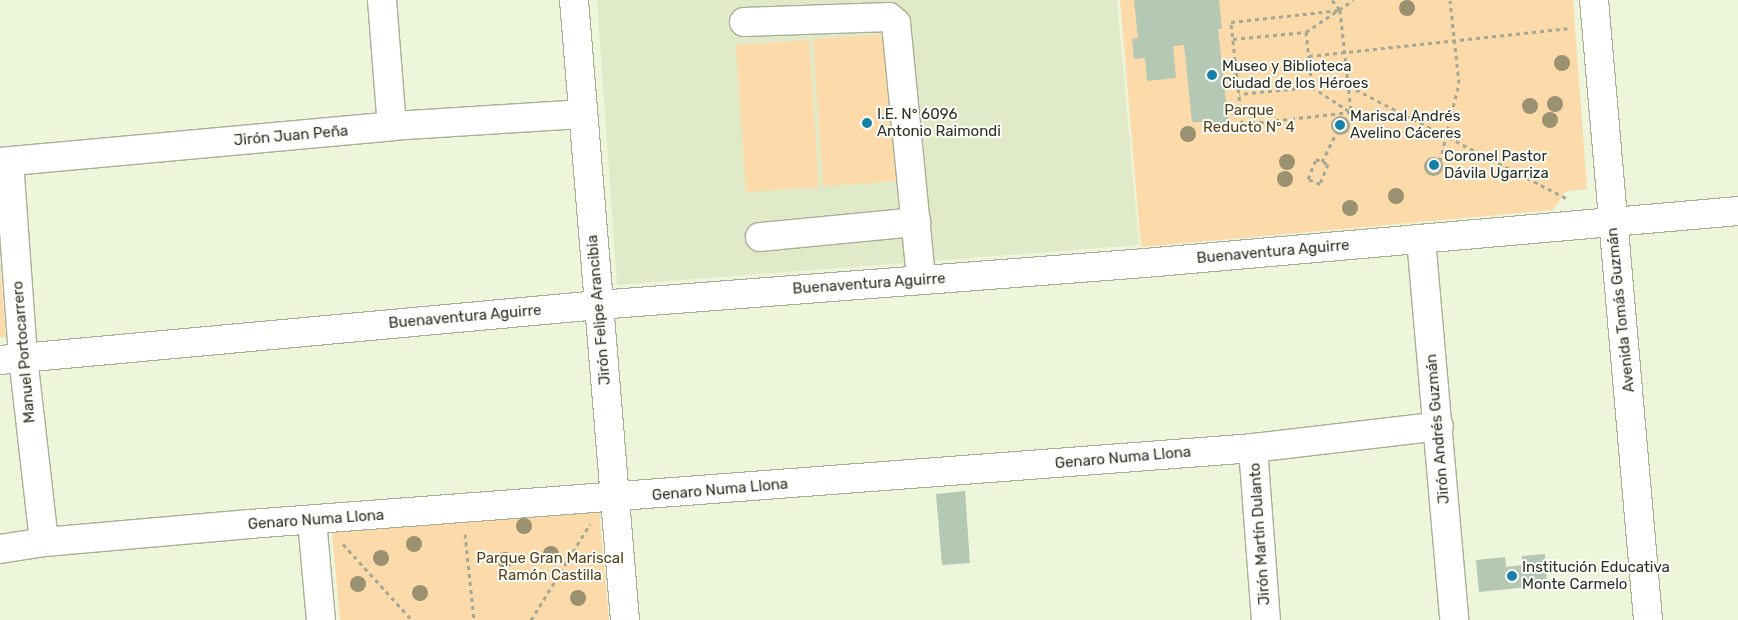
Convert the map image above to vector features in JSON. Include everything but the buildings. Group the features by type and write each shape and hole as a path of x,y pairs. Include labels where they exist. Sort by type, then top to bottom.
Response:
{"street":[{"path":"382,0 392,126"},
{"name":"Jirón Felipe Arancibia","path":"574,0 625,620"},
{"name":"Avenida Tomás Guzmán","path":"1595,13 1648,620"},
{"path":"744,22 889,17 896,23 921,280"},
{"name":"Jirón Juan Peña","path":"5,162 392,126 583,114"},
{"name":"Manuel Portocarrero","path":"5,162 12,359 44,542"},
{"name":"Buenaventura Aguirre","path":"12,359 598,305 1421,239 1738,211"},
{"path":"760,237 916,222"},
{"name":"Jirón Andrés Guzmán","path":"1421,239 1439,426 1454,620"},
{"name":"Genaro Numa Llona","path":"0,549 44,542 312,520 1253,448 1439,426"},
{"name":"Jirón Martín Dulanto","path":"1253,448 1266,620"},
{"path":"312,520 321,620"}],"path":[{"path":"1332,0 1340,10 1350,112"},
{"path":"1233,39 1306,32 1353,0"},
{"path":"1440,161 1436,158 1429,159 1425,169 1432,174 1438,172 1459,83 1457,40 1450,0"},
{"path":"1340,10 1231,22 1242,124 1337,115 1350,112"},
{"path":"1309,56 1457,40 1595,13"},
{"path":"1306,32 1312,86"},
{"path":"1239,94 1312,86 1350,112"},
{"path":"1348,86 1577,204"},
{"path":"1336,133 1331,126 1337,115"},
{"path":"1336,133 1344,132 1348,126 1345,119 1337,115"},
{"path":"1322,162 1336,133"},
{"path":"1316,160 1322,162 1328,164 1320,184 1308,179 1316,160"},
{"path":"531,620 598,512 615,498"},
{"path":"462,509 474,620"},
{"path":"312,520 335,535 412,620"}],"shaded area":[{"name":"I.E. N° 6096 Antonio Raimondi","path":"597,0 1117,0 1139,245 617,285"}],"green space":[{"name":"Parque Reducto N° 4","path":"1120,0 1573,0 1587,189 1566,191 1553,210 1141,247"},
{"path":"887,34 896,181 823,186 813,39"},
{"path":"809,40 819,187 746,192 736,45"},
{"path":"0,263 6,337 0,337"},
{"name":"Parque Gran Mariscal Ramón Castilla","path":"599,508 609,620 340,620 332,532"}],"place":[{"name":"Museo y Biblioteca Ciudad de los Héroes","path":"1212,75"},
{"name":"I.E. N° 6096 Antonio Raimondi","path":"867,123"},
{"name":"Mariscal Andrés Avelino Cáceres","path":"1340,125"},
{"name":"Coronel Pastor Dávila Ugarriza","path":"1434,165"},
{"name":"Institución Educativa Monte Carmelo","path":"1512,576"}]}
